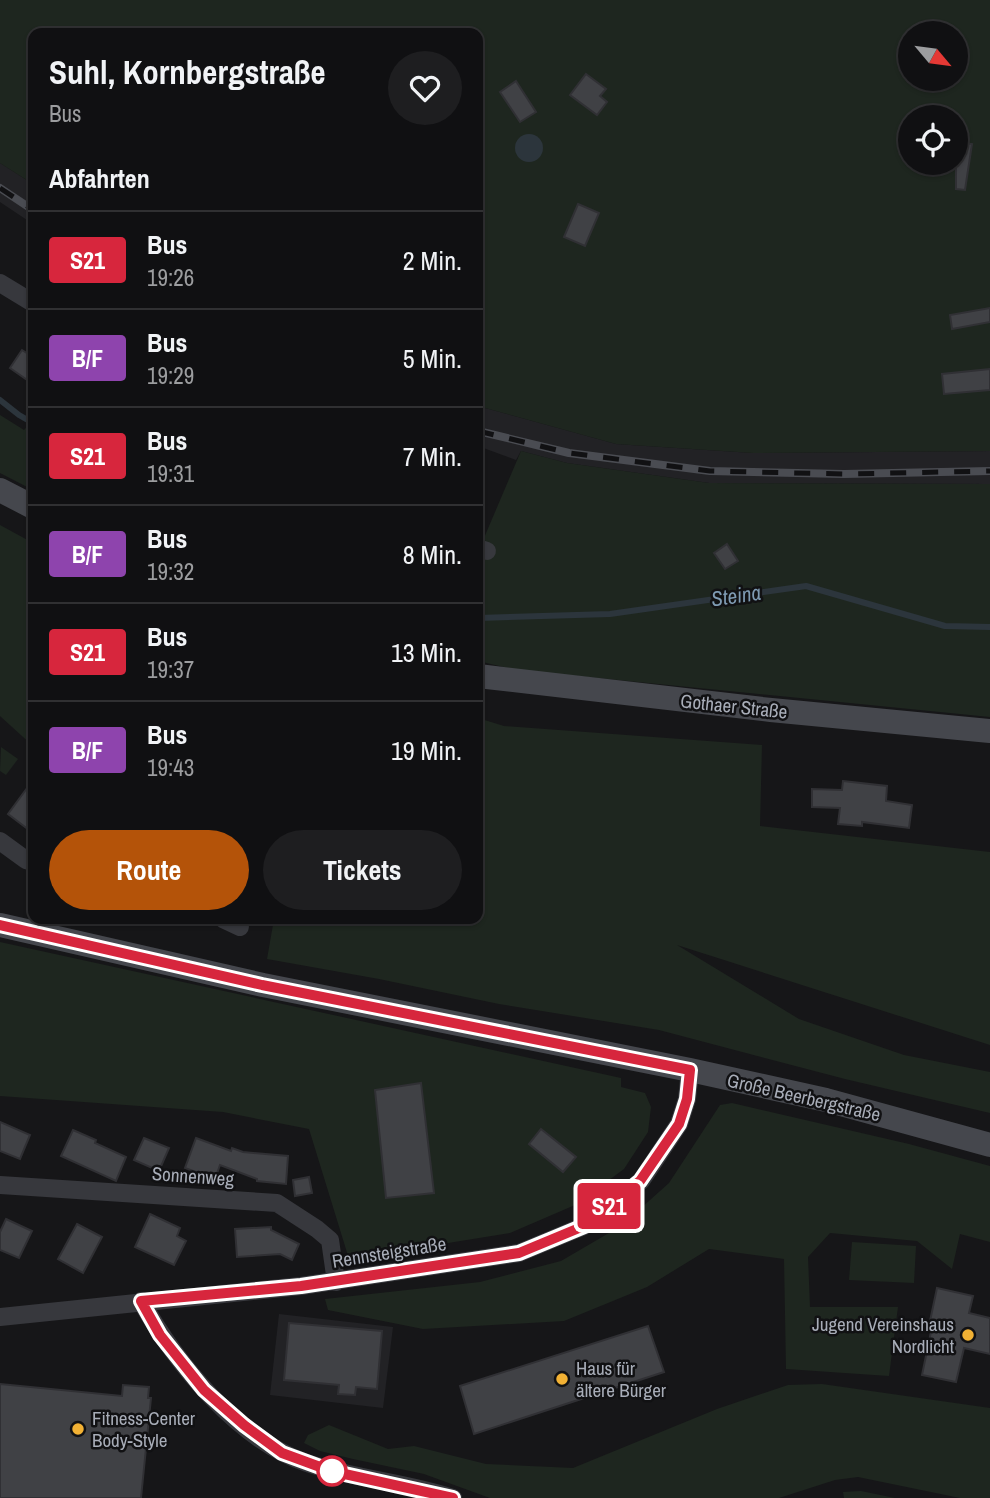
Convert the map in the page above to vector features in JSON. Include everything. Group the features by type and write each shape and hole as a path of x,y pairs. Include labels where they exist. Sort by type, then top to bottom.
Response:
{"street":[{"path":"0,283 28,300"},
{"path":"2,494 28,505"},
{"name":"Gothaer Straße","path":"483,677 722,705 990,731"},
{"path":"0,841 28,861"},
{"path":"232,924 240,928"},
{"name":"Große Beerbergstraße","path":"0,925 262,985 690,1070 826,1100 990,1145"},
{"name":"Rennsteigstraße","path":"0,1317 336,1282 519,1253 584,1226 640,1181 679,1124 687,1099 690,1070"},
{"name":"Sonnenweg","path":"0,1185 277,1203 330,1240 336,1282"},
{"path":"141,1301 160,1335 204,1390 282,1453 331,1471 453,1498"}],"shaded area":[{"path":"0,0 990,0 990,451 753,453 616,444 483,407 483,28 28,28 28,181 0,163"},
{"path":"529,134 539,138 543,148 539,158 529,162 519,158 515,148 519,138"},
{"path":"0,163 28,181 28,221 0,202"},
{"path":"483,407 616,444 753,453 990,451 990,484 709,483 567,463 521,451 516,460 483,448"},
{"path":"0,415 24,430 28,426 28,487 0,473"},
{"path":"521,451 567,463 709,483 990,484 990,717 517,670 483,662 483,540"},
{"path":"0,525 28,540 28,741 0,716"},
{"path":"483,720 504,726 762,745 760,826 990,852 990,1045 677,945 799,1019 904,1055 990,1072 990,1113 845,1079 659,1030 499,1004 267,959 273,924 483,924"},
{"path":"1,747 18,759 6,775 0,771"},
{"path":"0,942 621,1078 621,1087 645,1093 651,1107 648,1132 624,1169 575,1205 510,1233 349,1259 309,1129 223,1112 0,1096"},
{"path":"732,1103 909,1144 990,1166 990,1242 960,1234 952,1269 917,1241 830,1233 808,1257 810,1307 898,1307 889,1376 786,1369 784,1259 709,1249 647,1287 564,1321 423,1329 328,1310 325,1299 480,1282 561,1261 621,1226 669,1183 720,1105"},
{"path":"852,1242 916,1246 914,1283 849,1280"},
{"path":"279,1314 393,1327 383,1408 270,1395"},
{"path":"822,1384 990,1408 990,1498 960,1498 858,1477 835,1480 779,1498 490,1498 424,1474 320,1451 304,1443 308,1435 329,1425 388,1449 414,1446 486,1464 573,1468 717,1409 788,1385"},
{"path":"860,1491 895,1498 844,1498 843,1492"}],"building":[{"path":"586,74 606,89 600,96 607,102 597,115 570,95"},
{"path":"516,81 536,112 520,122 500,92"},
{"path":"968,144 972,144 968,170"},
{"path":"956,175 967,175 965,190 956,189"},
{"path":"578,204 599,213 585,246 564,237"},
{"path":"990,308 990,322 952,329 950,315"},
{"path":"22,350 28,354 28,381 10,368"},
{"path":"990,369 990,390 944,394 942,374"},
{"path":"727,544 738,561 725,569 714,553"},
{"path":"843,781 887,786 886,801 912,805 909,828 862,822 862,826 838,824 840,808 812,807 812,789 842,790"},
{"path":"28,787 28,829 8,814"},
{"path":"421,1083 434,1193 386,1198 375,1090"},
{"path":"0,1122 30,1135 20,1159 0,1151"},
{"path":"541,1129 576,1157 563,1172 529,1144"},
{"path":"73,1130 126,1157 116,1181 61,1156"},
{"path":"144,1138 169,1148 159,1171 134,1160"},
{"path":"196,1138 231,1151 232,1148 243,1152 288,1156 286,1184 257,1181 220,1165 215,1179 185,1168"},
{"path":"309,1177 312,1193 295,1196 293,1180"},
{"path":"150,1214 180,1228 177,1236 186,1241 174,1265 135,1247"},
{"path":"6,1219 32,1231 19,1258 0,1250 0,1232"},
{"path":"77,1224 102,1237 83,1273 58,1259"},
{"path":"271,1227 271,1230 299,1244 292,1260 280,1254 237,1257 235,1229"},
{"name":"Jugend Vereinshaus Nordlicht","path":"937,1288 973,1296 969,1313 990,1318 990,1354 964,1348 956,1382 922,1375"},
{"path":"289,1323 382,1331 377,1389 356,1387 355,1395 338,1394 339,1385 284,1380"},
{"name":"Haus für ältere Bürger","path":"648,1326 664,1372 474,1434 460,1386"},
{"path":"0,1384 122,1396 123,1385 149,1387 148,1398 151,1398 141,1498 0,1498"}],"waterway":[{"name":"Steina","path":"0,400 28,420"},
{"name":"Steina","path":"483,618 610,614 806,586 945,626 990,627"}],"railway":[{"path":"0,188 28,207"},
{"path":"483,432 569,453 710,471 844,474 990,471"}],"bus line":[{"name":"S21","path":"0,925 262,985 690,1070 687,1099 679,1124 670,1140 640,1181 584,1226 519,1253 336,1282 141,1301 160,1335 204,1390 282,1453 331,1471 453,1498"}],"place":[{"name":"Jugend Vereinshaus Nordlicht","path":"968,1335"},
{"name":"Haus für ältere Bürger","path":"562,1379"},
{"name":"Fitness-Center Body-Style","path":"78,1429"}]}
